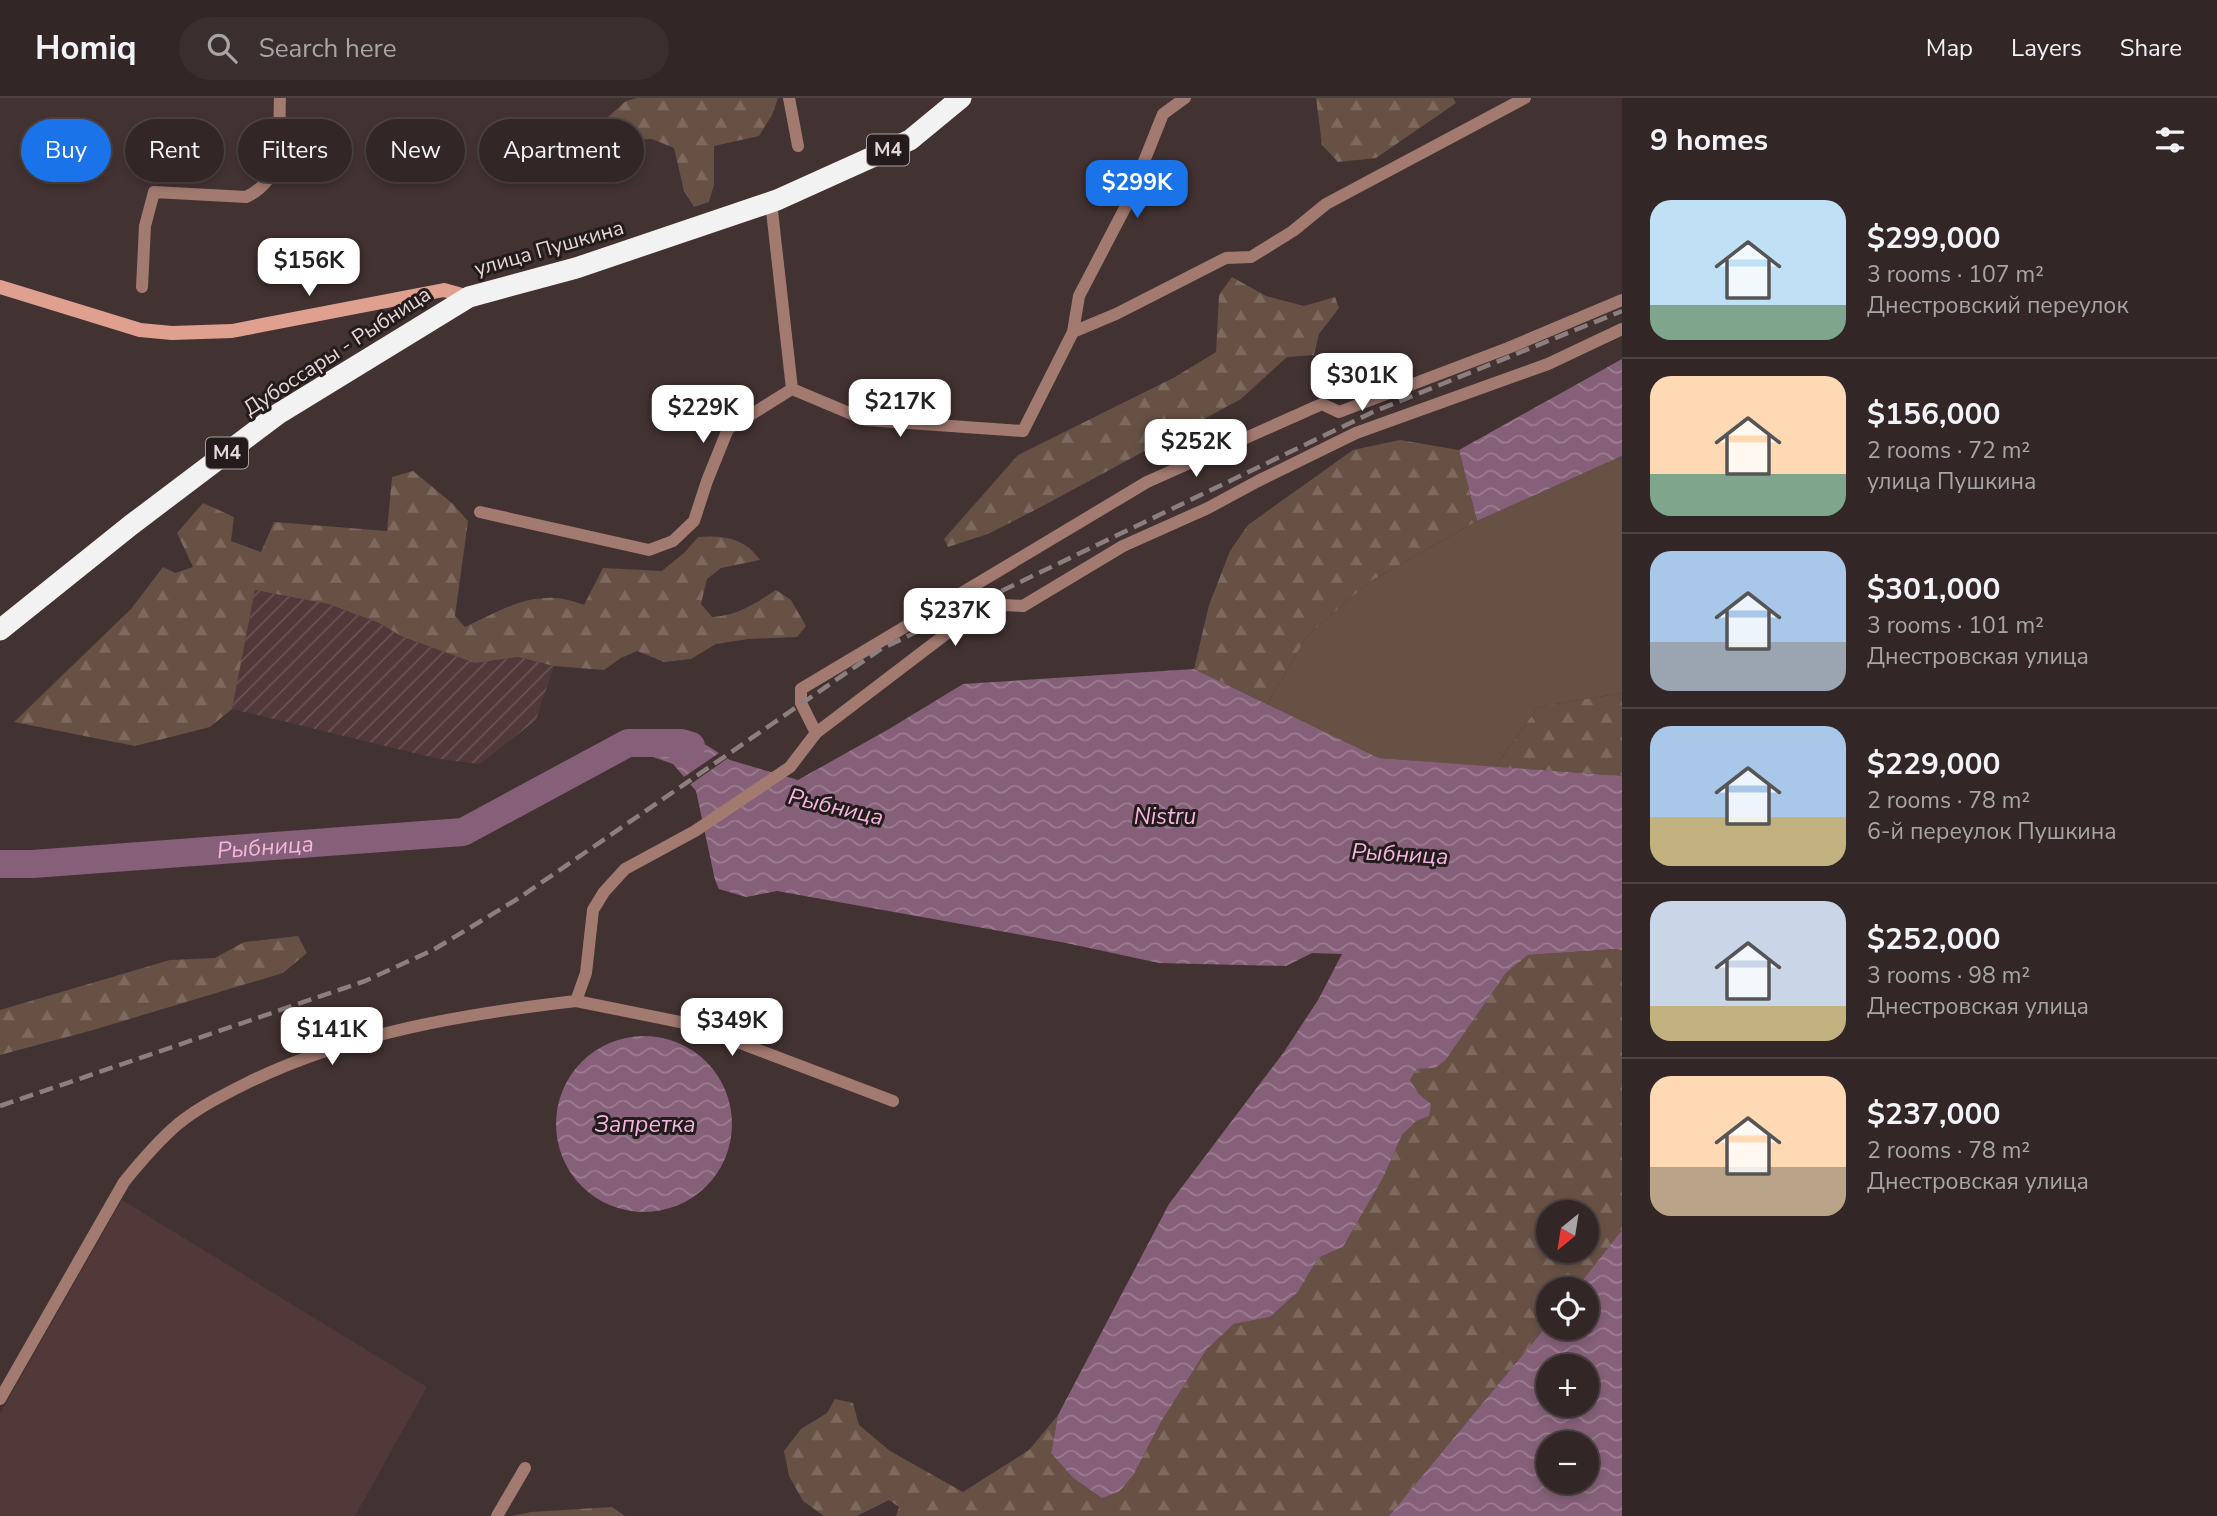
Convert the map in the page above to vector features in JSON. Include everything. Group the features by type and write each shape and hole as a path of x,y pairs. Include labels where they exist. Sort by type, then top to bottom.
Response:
{"highway":[{"name":"улица Пушкина","path":"469,297 576,268 771,202 911,140 961,98"},
{"name":"Дубоссары - Рыбница","path":"0,630 131,525 278,414 469,297"}],"street":[{"path":"142,287 145,226 154,192 246,197 258,192 270,179 279,159 280,98"},
{"path":"789,98 798,146"},
{"path":"792,389 866,420 1023,431 1073,332 1079,296 1127,204 1163,114 1185,98"},
{"path":"1073,332 1116,314 1226,258 1251,257 1293,231 1326,204 1525,98"},
{"path":"771,202 792,389"},
{"name":"улица Пушкина","path":"0,287 140,330 172,333 232,331 444,290 469,297"},
{"path":"816,733 801,703 801,689 1147,482 1322,404 1339,412 1508,348 1622,300"},
{"path":"576,1001 586,973 593,910 604,892 625,869 695,831 790,768 816,733 946,634 1004,605 1023,607 1123,546 1208,508 1356,433 1548,363 1622,329"},
{"path":"480,512 649,550 673,541 694,521 706,481 728,429 792,389"},
{"path":"0,1399 124,1182 144,1157 178,1124 216,1098 271,1071 339,1046 483,1012 576,1001 690,1024 892,1101"},
{"path":"497,1516 526,1468"}],"shaded area":[{"path":"255,590 328,604 379,623 403,637 475,663 518,657 554,666 536,720 480,764 439,759 232,709"},
{"path":"122,1200 427,1387 355,1516 0,1516 0,1414"}],"green space":[{"path":"637,98 778,98 772,115 759,136 714,146 714,185 709,202 694,207 684,191 674,148 652,139 644,140 644,119 606,119 626,101"},
{"path":"1316,98 1453,98 1456,103 1376,158 1338,162 1322,145"},
{"path":"1232,277 1266,296 1304,306 1335,297 1339,308 1319,334 1314,355 1287,357 1241,399 988,534 948,547 944,539 1018,455 1175,377 1216,352 1219,295"},
{"path":"1400,440 1459,450 1477,521 1369,582 1307,636 1267,704 1194,669 1209,605 1230,551 1248,525 1353,450"},
{"path":"1622,456 1622,693 1538,707 1495,767 1379,758 1267,704 1307,636 1369,582 1477,521"},
{"path":"413,471 453,504 468,521 455,616 465,627 525,601 557,598 584,605 603,568 662,571 698,537 733,540 748,547 760,560 721,568 707,579 701,604 712,617 738,611 776,590 791,600 806,626 797,637 748,639 716,644 691,659 664,662 637,651 604,670 554,666 518,657 475,663 403,637 379,623 328,604 255,590 232,709 210,727 135,746 14,722 131,609 163,567 175,573 193,567 177,533 203,503 234,517 231,541 261,552 274,522 387,531 392,477"},
{"path":"1622,693 1622,776 1495,767 1538,707"},
{"path":"298,936 307,953 283,973 0,1055 0,1010 170,960 215,958 244,942"},
{"path":"1622,950 1622,1230 1600,1258 1600,1200 1536,1200 1536,1264 1595,1264 1585,1277 1536,1277 1536,1339 1389,1516 896,1516 899,1507 889,1500 857,1516 824,1516 803,1501 789,1476 784,1451 801,1429 827,1413 835,1399 853,1403 859,1425 890,1451 963,1492 1029,1450 1058,1415 1051,1453 1072,1477 1134,1474 1161,1422 1207,1349 1234,1324 1270,1317 1298,1292 1318,1258 1343,1247 1383,1178 1402,1135 1431,1104 1419,1094 1410,1080 1417,1069 1435,1068 1445,1061 1506,973 1528,955"},
{"path":"612,1507 625,1516 511,1516 531,1512"}],"water":[{"path":"1622,359 1622,456 1477,521 1459,450"},
{"name":"Nistru","path":"1194,669 1379,758 1622,776 1622,950 1528,955 1506,973 1445,1061 1435,1068 1417,1069 1410,1080 1419,1094 1431,1104 1429,1116 1416,1121 1402,1135 1383,1178 1343,1247 1318,1258 1298,1292 1270,1317 1234,1324 1207,1349 1161,1422 1134,1474 1120,1491 1102,1498 1072,1477 1051,1453 1058,1415 1169,1204 1284,1052 1318,1000 1342,954 1312,953 1286,966 1159,963 1066,943 777,891 746,897 719,889 696,791 673,764 653,757 657,730 695,738 730,760 798,780 963,684"},
{"name":"Запретка","path":"644,1036 678,1043 706,1062 725,1090 732,1124 725,1158 706,1186 678,1205 644,1212 610,1205 582,1186 563,1158 556,1124 563,1090 582,1062 610,1043"},
{"path":"1622,1230 1622,1516 1389,1516 1536,1339 1599,1340 1599,1277 1585,1277 1595,1264 1600,1264 1600,1258"}],"pier":[{"path":"722,751 731,756 688,786 681,779"}],"waterway":[{"name":"Рыбница","path":"0,864 33,864 463,832 628,743 681,743 691,746"}],"railway":[{"path":"0,1106 365,981 433,950 519,898 881,649 1373,412 1622,311"}]}
